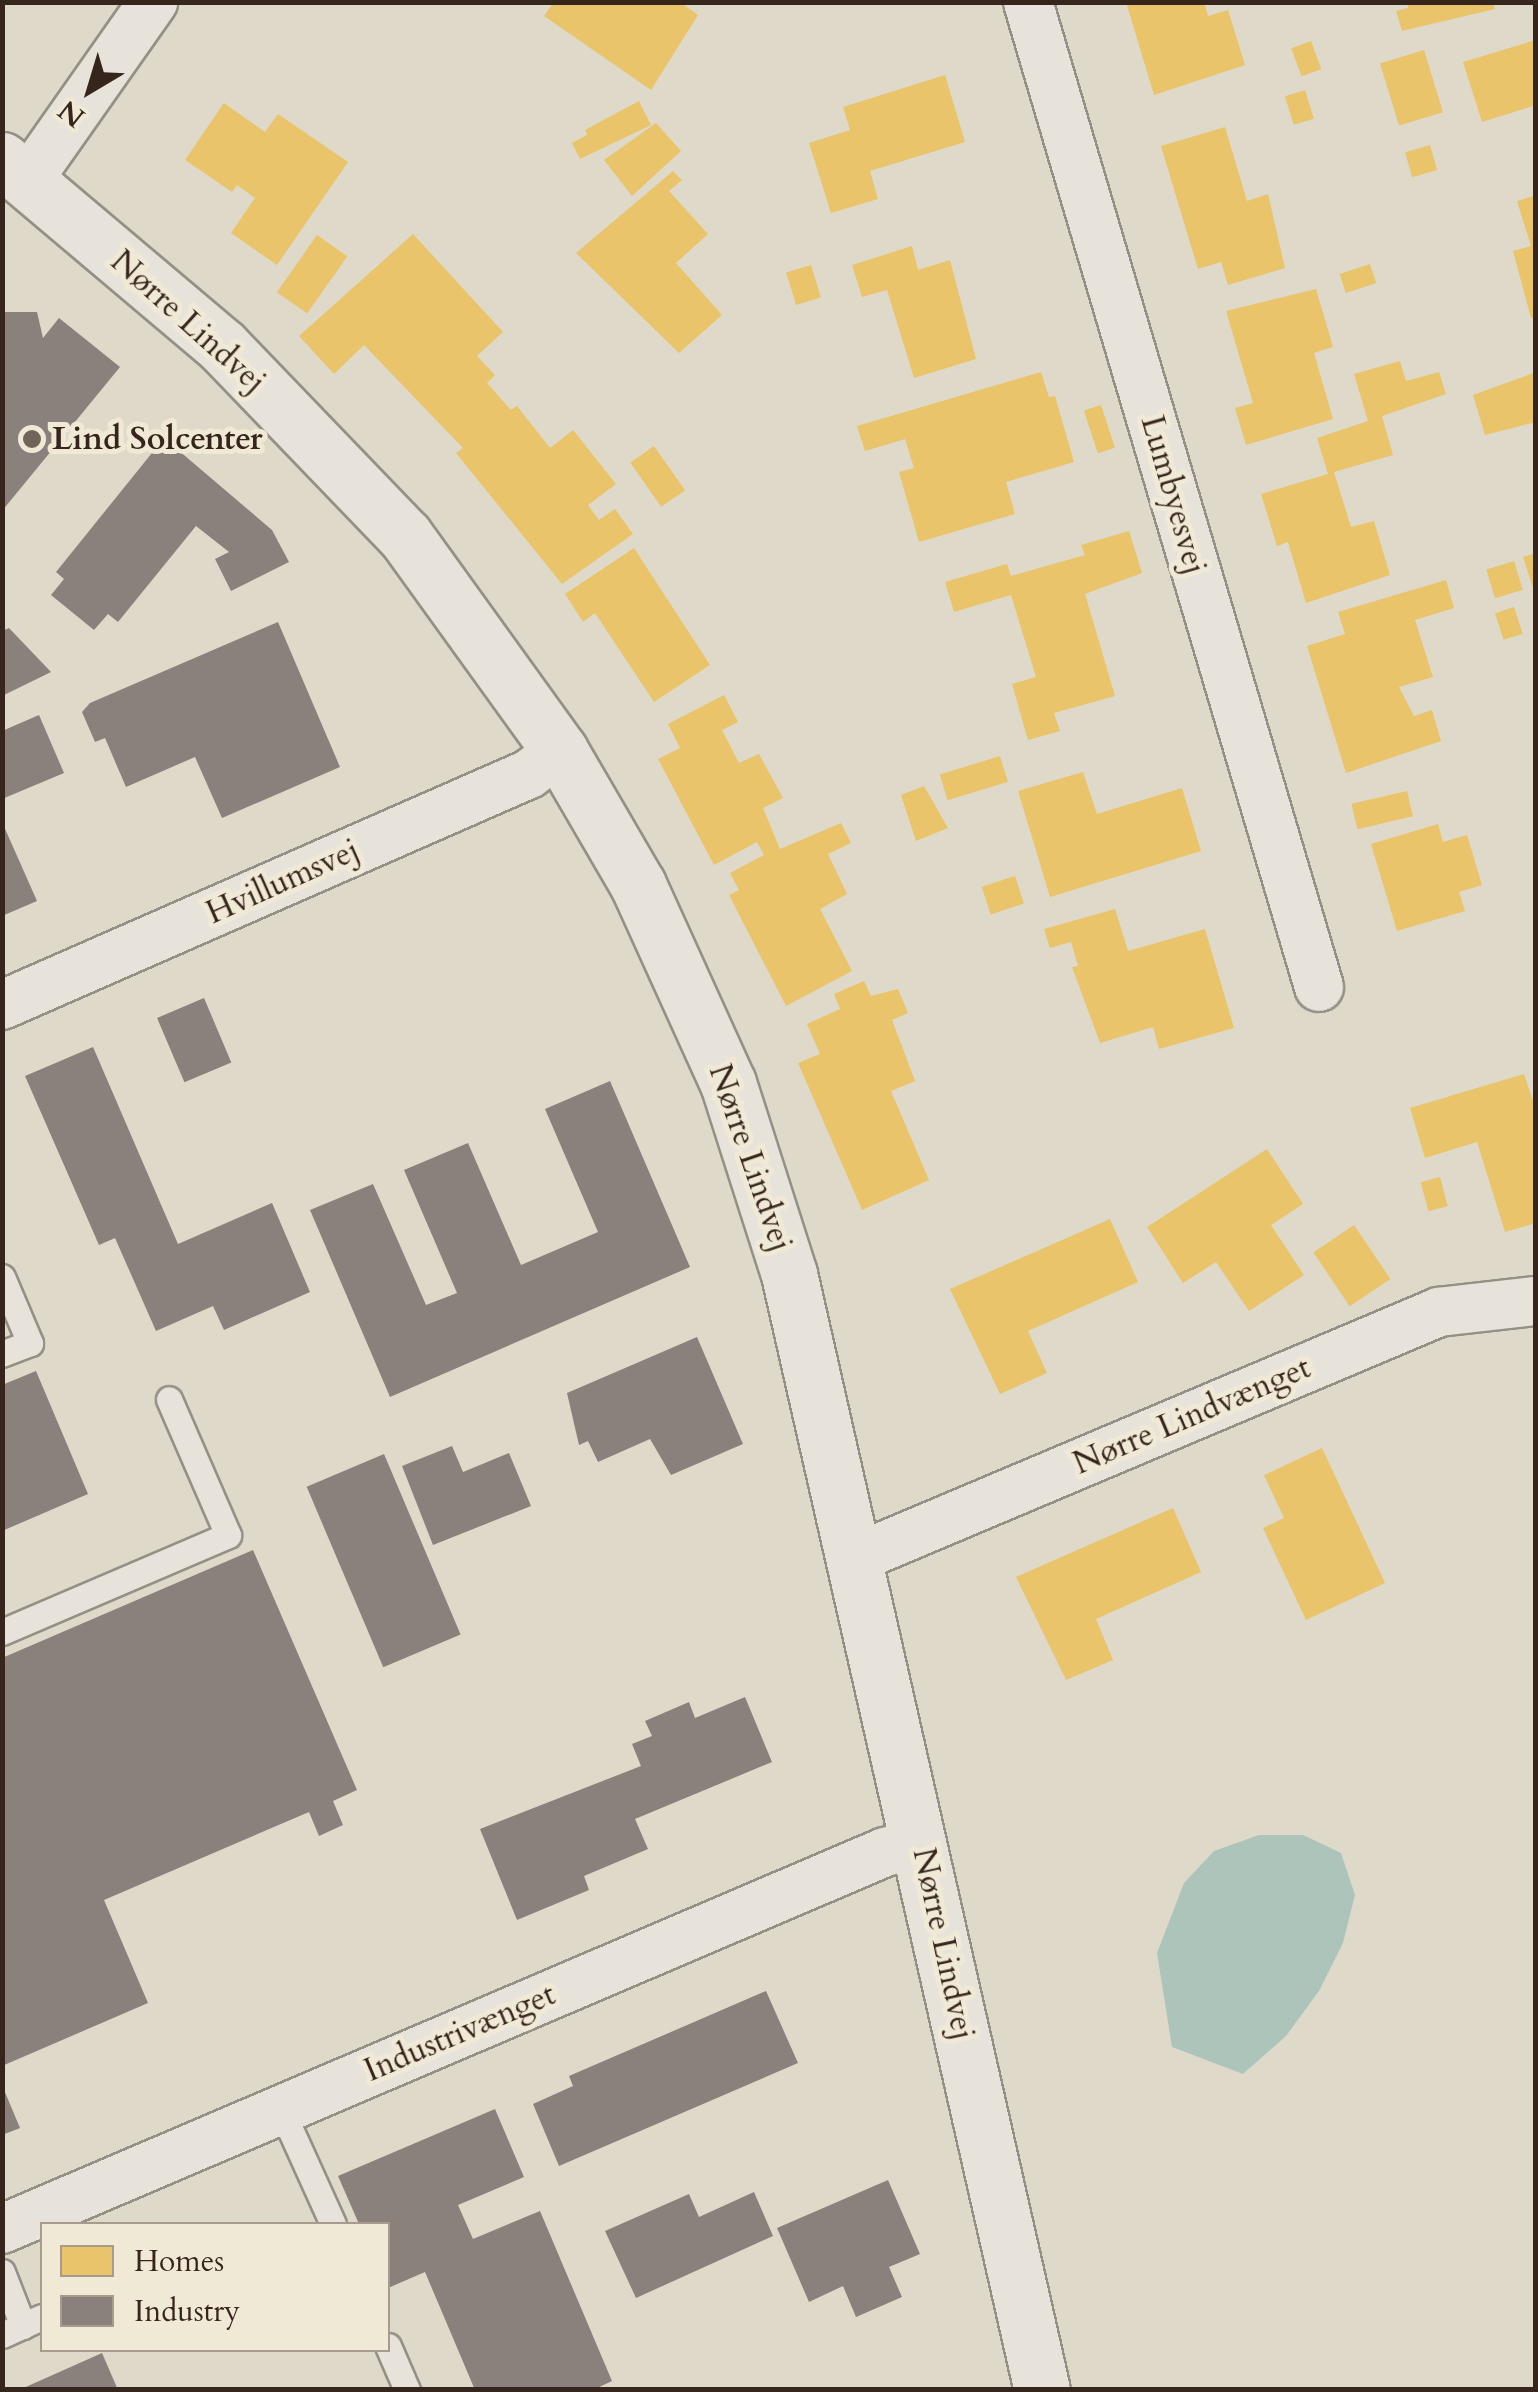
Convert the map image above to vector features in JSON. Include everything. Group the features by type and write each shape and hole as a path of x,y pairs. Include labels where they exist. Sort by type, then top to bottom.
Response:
{"street":[{"path":"15,170 152,2"},
{"name":"Lumbyesvej","path":"1028,2 1319,987"},
{"name":"Nørre Lindvej","path":"15,170 222,346 405,536 560,752 638,885 728,1083 790,1274 1042,2390"},
{"name":"Hvillumsvej","path":"2,1005 529,774 560,752"},
{"name":"Nørre Lindvænget","path":"856,1558 1438,1312 1536,1301"},
{"name":"Industrivænget","path":"2,2228 885,1852 920,1843"}],"lane":[{"path":"2,1277 30,1343 2,1354"},
{"path":"2,1632 228,1534 169,1398"},
{"path":"281,2110 332,2222"},
{"path":"2,2272 23,2326"},
{"path":"390,2351 407,2390"}],"shaded area":[{"path":"1259,1835 1303,1835 1341,1853 1355,1895 1343,1943 1319,1991 1286,2036 1243,2074 1172,2047 1157,1953 1184,1883 1214,1851"}],"building: Homes":[{"path":"554,2 680,2 698,15 651,90 544,16"},
{"path":"1126,2 1204,2 1208,16 1228,10 1245,65 1154,95"},
{"path":"1407,2 1493,2 1495,9 1402,31 1396,11 1408,8"},
{"path":"1536,40 1536,105 1482,122 1463,62"},
{"path":"1311,41 1321,69 1302,76 1291,48"},
{"path":"1424,50 1443,112 1399,126 1380,63"},
{"path":"945,75 965,142 870,171 878,199 831,213 809,143 850,130 843,107"},
{"path":"1305,90 1314,119 1294,125 1285,96"},
{"path":"639,101 651,125 580,159 572,143 587,135 585,130"},
{"path":"224,103 265,132 278,114 348,162 277,265 231,233 255,198 237,185 232,192 185,160"},
{"path":"656,123 681,151 632,196 604,160"},
{"path":"1225,127 1247,201 1268,194 1285,268 1228,285 1221,262 1198,269 1161,146"},
{"path":"1430,145 1437,170 1412,177 1405,152"},
{"path":"673,171 682,180 669,191 708,234 676,263 722,315 679,353 576,253"},
{"path":"1536,195 1536,317 1531,318 1513,251 1531,246 1517,201"},
{"path":"413,234 503,332 477,356 495,375 487,383 511,410 517,406 550,448 573,430 616,484 588,505 599,520 615,509 633,534 562,584 456,453 463,448 364,345 334,374 299,336"},
{"path":"317,235 347,256 307,314 277,292"},
{"path":"912,246 918,270 950,260 976,359 914,378 887,290 862,297 852,265"},
{"path":"1370,264 1376,283 1346,293 1340,274"},
{"path":"811,265 821,298 796,305 786,273"},
{"path":"1316,289 1333,347 1314,353 1333,419 1246,445 1235,408 1253,403 1226,311"},
{"path":"1400,361 1406,381 1439,372 1446,394 1382,416 1393,455 1334,472 1351,527 1374,521 1390,575 1306,603 1288,542 1277,546 1261,494 1328,474 1317,438 1368,421 1354,374"},
{"path":"1041,372 1049,397 1055,396 1074,462 1006,482 1015,514 919,542 899,472 914,468 905,439 865,451 857,426"},
{"path":"1536,372 1536,422 1485,435 1473,395"},
{"path":"1101,405 1115,448 1098,453 1084,411"},
{"path":"654,446 685,490 661,507 630,463"},
{"path":"1129,531 1142,573 1085,594 1115,696 1054,713 1060,731 1028,740 1012,684 1036,677 1011,595 954,612 945,582 1007,564 1011,576 1085,555 1081,545"},
{"path":"634,548 710,665 654,702 595,613 583,622 565,594"},
{"path":"1536,553 1536,594 1535,594 1523,557"},
{"path":"1514,561 1523,590 1495,598 1486,569"},
{"path":"1446,580 1454,608 1415,620 1433,677 1399,687 1414,716 1432,710 1441,741 1346,773 1307,646 1345,634 1338,612"},
{"path":"1514,607 1523,634 1504,640 1495,613"},
{"path":"724,695 738,722 722,730 739,763 759,754 783,798 763,808 780,849 841,823 851,843 828,854 847,894 820,909 852,971 786,1006 729,895 739,890 730,873 764,855 757,842 714,865 658,759 680,748 668,724"},
{"path":"1000,756 1008,782 948,800 940,774"},
{"path":"1083,772 1097,814 1182,788 1201,851 1050,897 1018,791"},
{"path":"924,786 948,828 916,841 901,795"},
{"path":"1407,791 1413,816 1357,829 1351,804"},
{"path":"1438,824 1443,842 1467,835 1482,885 1459,892 1465,911 1397,931 1371,844"},
{"path":"1015,876 1024,904 991,914 982,887"},
{"path":"1115,909 1128,951 1205,929 1234,1028 1159,1049 1153,1027 1100,1043 1072,967 1078,966 1071,942 1050,948 1044,929"},
{"path":"864,981 871,996 898,989 908,1013 892,1020 915,1081 891,1091 929,1180 862,1210 798,1063 820,1054 807,1024 840,1009 834,994"},
{"path":"1524,1074 1536,1110 1536,1223 1505,1232 1477,1142 1425,1158 1410,1108"},
{"path":"1267,1149 1303,1204 1271,1225 1304,1275 1249,1311 1216,1262 1183,1283 1147,1227"},
{"path":"1440,1177 1448,1206 1428,1211 1421,1182"},
{"path":"1110,1219 1138,1282 1028,1331 1047,1373 1000,1394 950,1289"},
{"path":"1354,1225 1390,1279 1350,1306 1313,1252"},
{"path":"1322,1448 1385,1583 1306,1620 1263,1528 1284,1518 1264,1475"},
{"path":"1173,1508 1201,1572 1096,1619 1113,1660 1066,1680 1016,1577"}],"building: Industry":[{"name":"Lind Solcenter","path":"2,312 37,312 43,338 59,318 120,367 2,511"},
{"path":"164,438 272,530 289,562 231,591 215,559 229,552 196,526 118,622 108,614 94,630 51,595 64,579 56,572"},
{"path":"278,622 340,767 222,818 195,757 126,787 105,738 95,742 82,712 90,703"},
{"path":"9,628 51,672 2,696 2,631"},
{"path":"39,715 64,773 2,799 2,731"},
{"path":"2,822 37,901 2,916"},
{"path":"204,998 231,1062 184,1082 157,1018"},
{"path":"93,1047 178,1244 272,1203 310,1292 224,1330 213,1306 156,1331 115,1238 99,1245 25,1076"},
{"path":"610,1081 690,1267 390,1397 310,1210 373,1184 426,1305 457,1293 404,1170 468,1143 521,1265 598,1232 545,1109"},
{"path":"697,1337 743,1444 671,1475 650,1439 598,1462 588,1441 579,1445 567,1393"},
{"path":"36,1371 88,1494 2,1531 2,1385"},
{"path":"452,1446 463,1472 509,1453 531,1506 433,1545 402,1466"},
{"path":"384,1454 461,1634 383,1667 307,1487"},
{"path":"253,1550 357,1790 333,1801 343,1825 319,1836 309,1812 104,1900 148,2003 2,2066 2,1658"},
{"path":"745,1697 772,1762 635,1819 648,1849 584,1876 589,1890 517,1920 480,1829 641,1766 632,1744 652,1736 645,1721 689,1702 695,1718"},
{"path":"766,1991 798,2063 559,2166 533,2104 573,2086 569,2076"},
{"path":"2,2085 20,2128 2,2135"},
{"path":"495,2109 524,2177 458,2205 473,2239 540,2211 612,2381 593,2390 475,2390 425,2272 390,2287 390,2222 358,2222 338,2176"},
{"path":"888,2180 920,2254 889,2267 902,2297 856,2317 843,2286 809,2302 777,2228"},
{"path":"754,2192 773,2236 636,2298 605,2231 689,2194 699,2217"},
{"path":"102,2353 118,2390 19,2390"}],"place":[{"name":"Lind Solcenter","path":"32,439"}]}
